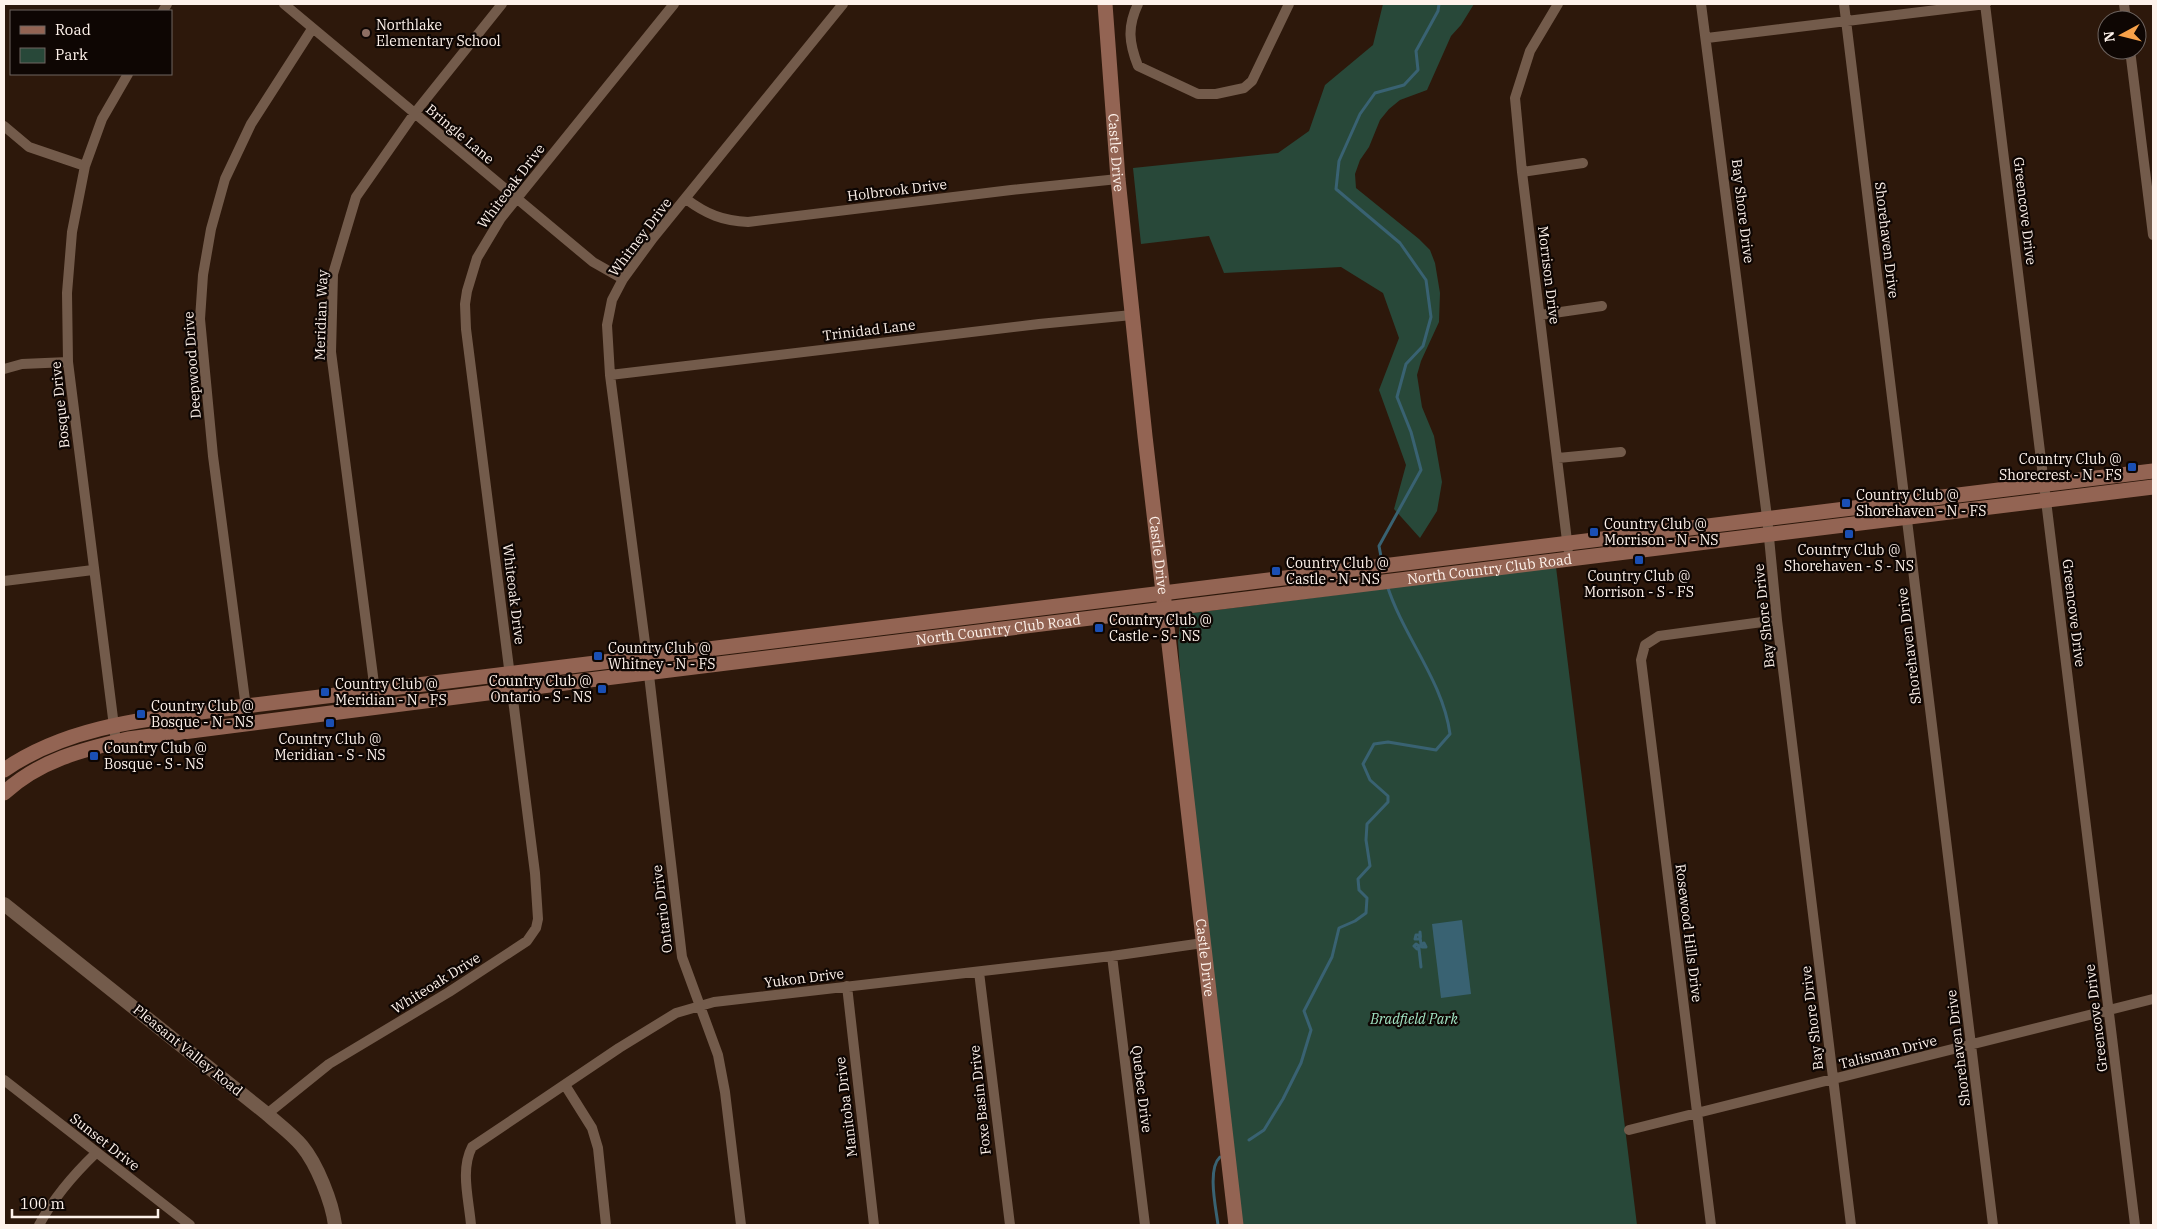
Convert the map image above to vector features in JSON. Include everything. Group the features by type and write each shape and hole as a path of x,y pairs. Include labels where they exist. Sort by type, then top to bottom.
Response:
{"main road":[{"name":"Castle Drive","path":"1105,4 1118,179 1132,315 1162,592 1236,1225"},
{"name":"North Country Club Road","path":"4,793 39,767 58,758 116,742 248,723 512,690 648,665 916,624 1767,517 1906,502 2153,471"},
{"name":"North Country Club Road","path":"4,770 40,749 113,725 246,706 510,674 648,665 918,640 2153,487"},
{"path":"1467,555 1469,573"},
{"path":"916,624 918,640"}],"street":[{"name":"Bringle Lane","path":"284,4 593,262 623,279"},
{"name":"Meridian Way","path":"377,707 331,352 333,274 356,197 414,114 502,4"},
{"name":"Whiteoak Drive","path":"267,1114 329,1064 449,992 527,941 536,928 538,919 535,873 466,329 465,304 477,258 501,218 674,4"},
{"name":"Whitney Drive","path":"648,665 610,375 607,326 612,300 623,279 843,4"},
{"path":"1138,4 1130,24 1129,34 1132,51 1138,66 1198,94 1216,94 1244,88 1252,81 1289,4"},
{"name":"Morrison Drive","path":"1558,4 1530,51 1515,98 1522,172 1570,560"},
{"name":"Bay Shore Drive","path":"1701,4 1707,38 1767,517 1851,1225"},
{"name":"Shorehaven Drive","path":"1844,4 1993,1225"},
{"path":"1707,38 1985,4"},
{"name":"Greencove Drive","path":"1985,4 2135,1225"},
{"name":"Deepwood Drive","path":"248,723 212,446 200,319 203,275 211,229 225,179 251,124 312,29"},
{"path":"2131,60 2153,235"},
{"name":"Bosque Drive","path":"116,742 68,362 67,293 72,232 85,166 102,119 127,75"},
{"path":"6,131 29,147 85,166"},
{"path":"1522,172 1583,163"},
{"name":"Holbrook Drive","path":"686,199 715,218 748,222 1010,190 1118,179"},
{"path":"1540,315 1602,306"},
{"name":"Trinidad Lane","path":"610,375 1039,324 1132,315"},
{"path":"4,369 22,364 68,362"},
{"path":"1558,458 1621,452"},
{"path":"4,581 93,570"},
{"name":"Rosewood Hills Drive","path":"1711,1225 1699,1113 1642,660 1645,645 1659,636 1778,620"},
{"name":"Ontario Drive","path":"648,665 682,957 718,1055 725,1092 740,1225"},
{"name":"Pleasant Valley Road","path":"6,911 267,1114 302,1146 317,1171 334,1217 335,1225"},
{"name":"Yukon Drive","path":"472,1225 465,1169 467,1157 472,1147 619,1048 676,1013 699,1005 1112,956 1203,943"},
{"name":"Quebec Drive","path":"1112,956 1145,1225"},
{"name":"Foxe Basin Drive","path":"979,972 1005,1200 1010,1225"},
{"name":"Manitoba Drive","path":"847,986 874,1225"},
{"name":"Talisman Drive","path":"1629,1130 2153,999"},
{"name":"Sunset Drive","path":"4,1080 190,1225"},
{"path":"565,1085 592,1128 596,1143 606,1225"},
{"path":"39,1225 49,1207 71,1177 96,1153"}],"green space":[{"path":"1383,4 1474,4 1461,25 1451,36 1427,90 1400,100 1389,109 1380,120 1355,174 1356,188 1419,239 1430,250 1435,263 1440,293 1439,322 1421,361 1417,375 1422,407 1434,436 1442,482 1437,511 1420,538 1394,509 1406,465 1379,390 1399,338 1383,293 1341,267 1224,273 1209,236 1141,244 1133,168 1278,153 1309,131 1325,85 1373,45"},
{"name":"Bradfield Park","path":"1556,567 1637,1225 1241,1225 1184,731 1178,642 1180,622 1185,614"}],"water":[{"path":"1462,920 1471,994 1441,998 1432,924"}],"waterway":[{"path":"1382,562 1379,546 1421,470 1411,432 1397,397 1406,364 1423,346 1431,317 1426,280 1400,243 1336,189 1339,161 1360,114 1375,93 1404,85 1418,70 1416,51 1438,11 1439,4"},
{"path":"1249,1140 1264,1130 1283,1099 1301,1063 1311,1030 1304,1011 1332,957 1339,928 1355,921 1366,913 1367,898 1359,890 1358,879 1370,866 1366,840 1367,824 1388,802 1388,796 1370,780 1363,764 1374,744 1388,742 1436,750 1450,734 1446,714 1431,677 1394,604 1387,585"},
{"path":"1420,932 1420,936 1420,938 1420,939 1415,939 1416,935 1419,935 1420,938 1421,945 1422,947 1426,947 1424,943 1422,944 1421,945 1420,946 1419,947 1417,949 1414,946 1416,944 1419,946 1419,949 1421,967"},
{"path":"1218,1225 1213,1179 1216,1163 1220,1157"}],"place":[{"name":"Northlake Elementary School","path":"366,33"},
{"name":"Country Club @ Shorecrest - N - FS","path":"2132,467"},
{"name":"Country Club @ Shorehaven - N - FS","path":"1846,503"},
{"name":"Country Club @ Morrison - N - NS","path":"1594,532"},
{"name":"Country Club @ Shorehaven - S - NS","path":"1849,534"},
{"name":"Country Club @ Morrison - S - FS","path":"1639,560"},
{"name":"Country Club @ Castle - N - NS","path":"1276,571"},
{"name":"Country Club @ Castle - S - NS","path":"1099,628"},
{"name":"Country Club @ Whitney - N - FS","path":"598,656"},
{"name":"Country Club @ Ontario - S - NS","path":"602,689"},
{"name":"Country Club @ Meridian - N - FS","path":"325,692"},
{"name":"Country Club @ Bosque - N - NS","path":"141,714"},
{"name":"Country Club @ Meridian - S - NS","path":"330,723"},
{"name":"Country Club @ Bosque - S - NS","path":"94,756"}]}
